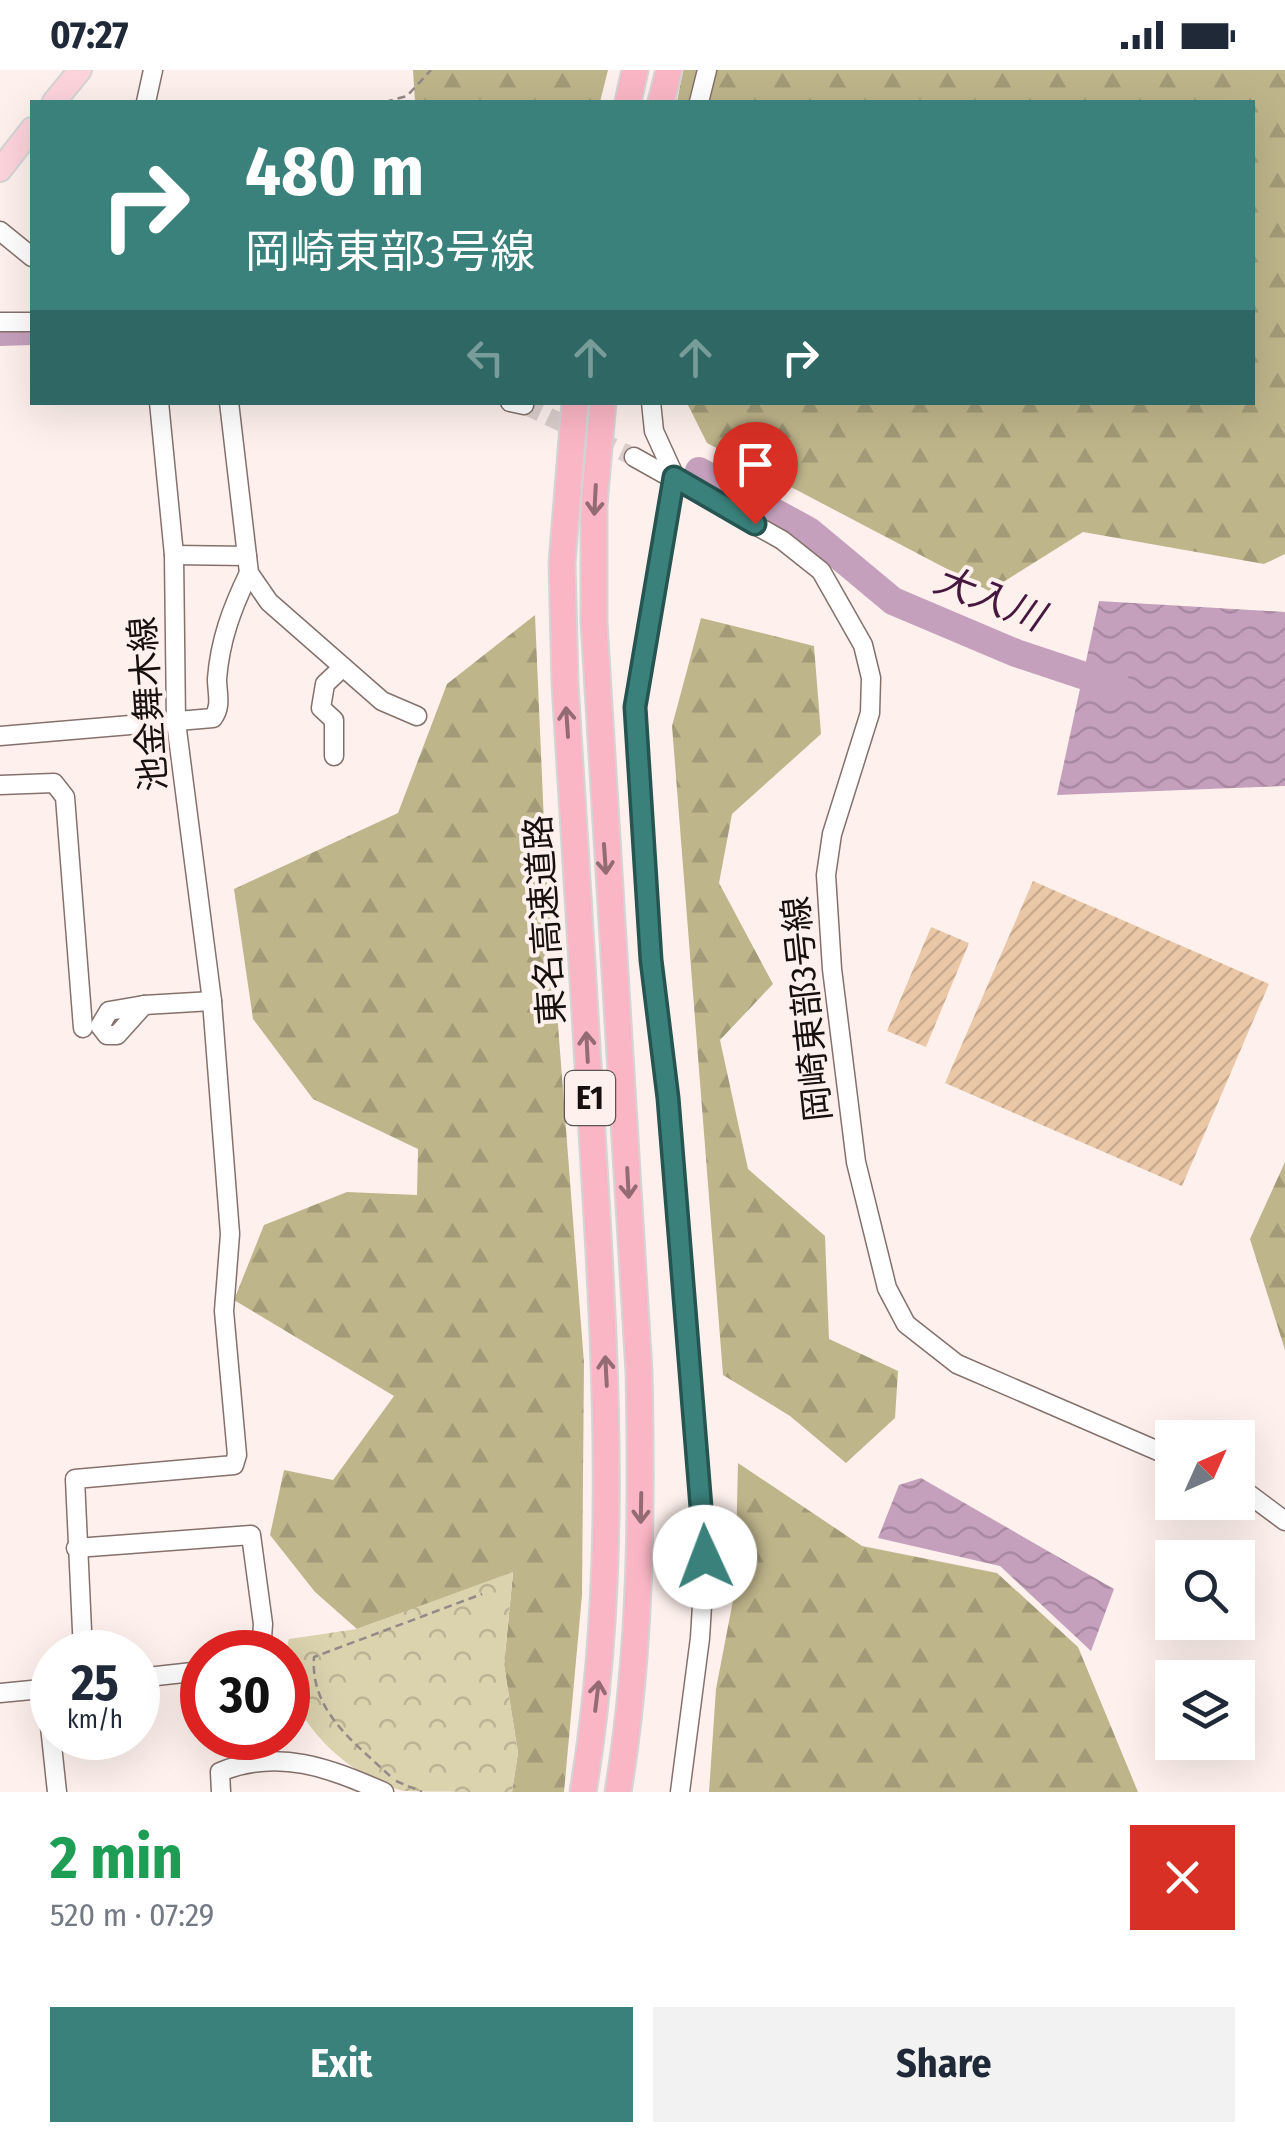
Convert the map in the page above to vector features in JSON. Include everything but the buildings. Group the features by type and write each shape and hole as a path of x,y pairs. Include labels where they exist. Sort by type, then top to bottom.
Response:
{"highway":[{"path":"628,100 636,70"},
{"path":"662,100 669,70"},
{"name":"東名高速道路","path":"575,405 562,563 565,684 609,1431 606,1586 598,1692 582,1792"},
{"name":"東名高速道路","path":"604,405 594,504 595,659 640,1372 642,1494 636,1637 618,1792"}],"main road":[{"path":"56,100 80,70"},
{"path":"0,170 30,132"}],"street":[{"path":"146,100 153,70"},
{"path":"700,100 707,70"},
{"path":"0,232 30,255"},
{"path":"0,322 30,322"},
{"name":"池金舞木線","path":"76,1548 75,1479 234,1466 237,1455 224,1311 230,1234 212,1000 176,722 174,555 159,405"},
{"path":"229,405 248,564 269,602 382,700 416,716"},
{"path":"651,405 654,431 674,477 635,707 651,960 668,1098 702,1494 700,1638 680,1792"},
{"name":"岡崎東部3号線","path":"634,457 782,540 821,571 863,645 871,678 870,713 832,834 826,875 832,969 856,1162 887,1288 906,1324 957,1364 1155,1450"},
{"path":"174,555 248,564"},
{"path":"0,736 213,718 218,711 218,678 227,619 248,564"},
{"path":"334,756 334,720 321,708 325,684 343,667"},
{"path":"0,785 54,783 65,797 84,1028"},
{"path":"144,1005 212,1000"},
{"path":"1255,1499 1285,1521"},
{"path":"81,1630 76,1548 251,1535 262,1630"},
{"path":"0,1693 30,1691"},
{"path":"55,1760 57,1792"},
{"path":"221,1792 220,1772 273,1760"},
{"path":"292,1760 326,1767 384,1792"}],"path":[{"path":"392,100 407,96 431,70"},
{"path":"422,1792 394,1780 340,1730 312,1685 314,1657 482,1594"}],"green space":[{"path":"413,70 608,70 600,100 415,100"},
{"path":"683,70 1285,70 1285,554 1264,564 1083,532 989,591 707,443 688,405 1255,405 1255,100 677,100"},
{"path":"535,615 546,869 584,1363 582,1595 564,1792 512,1792 518,1753 504,1665 513,1573 357,1629 315,1592 270,1535 284,1470 333,1480 394,1396 234,1300 264,1225 347,1192 417,1195 418,1149 313,1099 253,1019 234,889 398,813 447,684"},
{"path":"701,618 814,646 821,734 732,814 719,883 773,984 720,1040 748,1169 825,1236 829,1339 898,1371 895,1418 846,1463 790,1416 723,1375 672,726"},
{"path":"1285,1162 1285,1350 1250,1239"},
{"path":"738,1463 862,1546 997,1573 1078,1647 1138,1792 709,1792 716,1689 735,1590"},
{"path":"513,1572 504,1665 518,1753 512,1792 403,1791 379,1782 334,1753 310,1724 310,1636 357,1629"}],"water":[{"path":"1099,601 1285,612 1285,786 1057,795"},
{"path":"921,1478 1114,1589 1091,1651 1000,1566 878,1538 899,1485"}],"waterway":[{"name":"大入川","path":"0,332 30,331"},
{"name":"大入川","path":"699,471 809,531 893,601 1016,653 1118,687"}],"tunnel":[{"path":"524,405 634,457"}],"route":[{"path":"705,1557 668,1098 651,960 635,707 674,477 755,524"}]}
